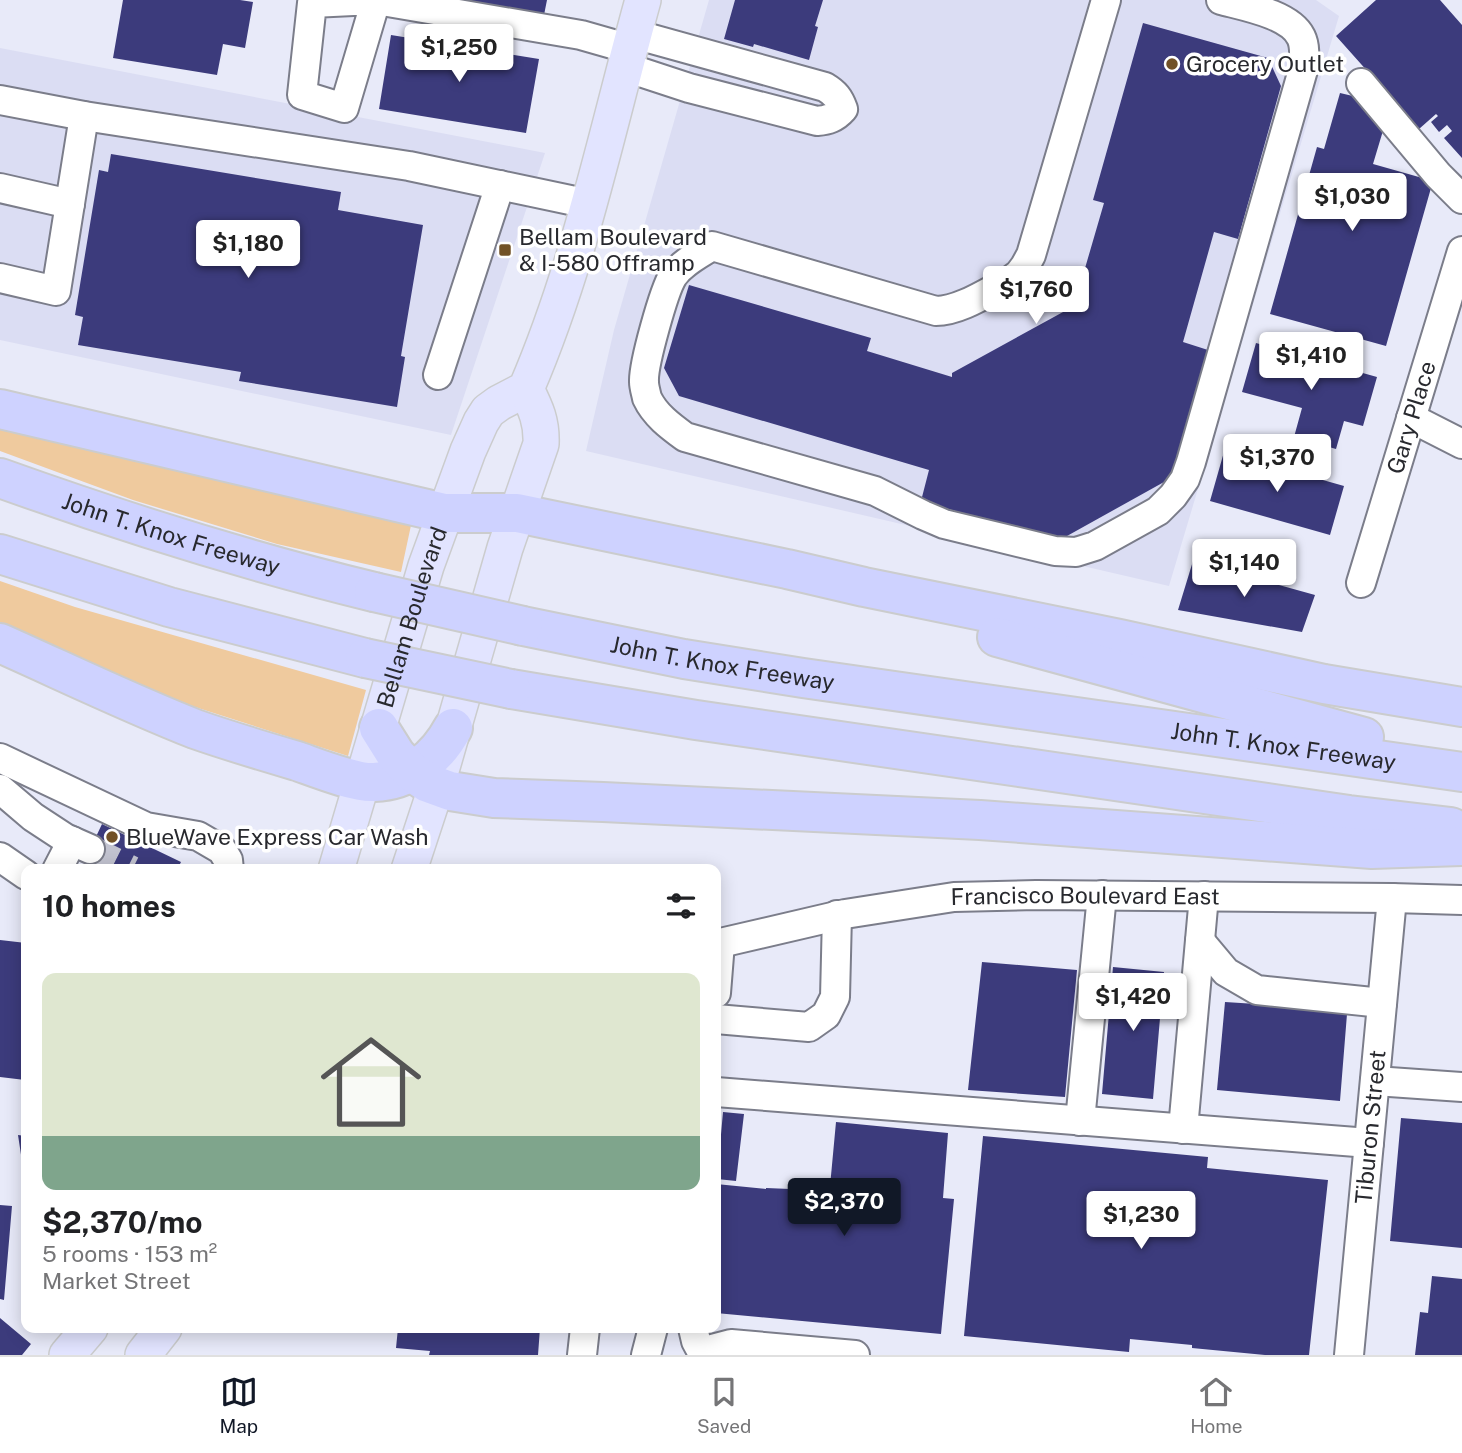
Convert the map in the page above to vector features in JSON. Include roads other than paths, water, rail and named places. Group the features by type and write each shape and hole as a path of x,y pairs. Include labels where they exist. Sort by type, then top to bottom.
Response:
{"highway":[{"path":"0,410 444,513 516,513 1324,684 1462,707"},
{"name":"John T. Knox Freeway","path":"0,478 217,550 374,592 684,659 1459,772"},
{"path":"0,554 239,626 365,658 511,689 696,720 1349,816 1462,828"},
{"path":"864,587 939,617 1010,641 1356,735 1459,772"},
{"path":"0,643 122,698 219,737 363,782 424,780"},
{"path":"379,728 390,747 424,780 457,793 494,798 967,820 1372,849 1462,846"},
{"path":"424,780 433,756 453,728"}],"main road":[{"path":"453,728 516,513 541,444 539,416 527,389 558,307 589,204 643,0"},
{"name":"Bellam Boulevard","path":"338,864 425,566 468,451 488,411 527,389"},
{"path":"412,864 424,780"},
{"path":"67,1355 86,1333"},
{"path":"89,1355 95,1333"},
{"path":"143,1355 160,1333"}],"street":[{"path":"375,0 581,35 630,50 825,87 834,92 843,109 836,116 817,121 689,88 630,50"},
{"path":"1105,0 1031,255 1019,274 1011,281 956,308 936,311 712,246 685,263 668,286 644,381 647,396 655,412 685,437 875,491 944,524 1055,551 1076,552 1095,546 1158,511 1185,479 1191,462 1303,70 1301,36 1291,25 1274,16 1221,0"},
{"path":"1361,83 1438,176 1462,199"},
{"path":"0,100 84,116 409,166 589,204"},
{"path":"0,278 56,291 84,116"},
{"path":"438,375 500,185"},
{"path":"0,188 70,204"},
{"name":"Gary Place","path":"1361,583 1462,251"},
{"path":"1411,418 1462,444"},
{"path":"0,758 146,827 198,836 222,850 228,864"},
{"path":"0,789 33,817 81,845 63,864"},
{"path":"0,857 21,872"},
{"path":"1080,1121 1102,895"},
{"name":"Francisco Boulevard East","path":"721,942 837,915 954,897 1102,895 1462,900"},
{"path":"1183,1129 1204,896"},
{"name":"Tiburon Street","path":"1349,1355 1392,898"},
{"path":"721,1019 809,1027 826,1015 835,997 837,915"},
{"path":"1200,941 1226,972 1257,990 1382,1003"},
{"path":"1375,1081 1462,1087"},
{"path":"721,1092 1369,1143"},
{"path":"582,1355 584,1333"},
{"path":"646,1355 652,1333"},
{"path":"695,1333 702,1355 731,1344 855,1355"}],"tunnel":[{"path":"90,849 120,864"}],"place":[{"name":"Grocery Outlet","path":"1172,64"},
{"name":"Bellam Boulevard & I-580 Offramp","path":"505,250"},
{"name":"BlueWave Express Car Wash","path":"112,837"}]}
